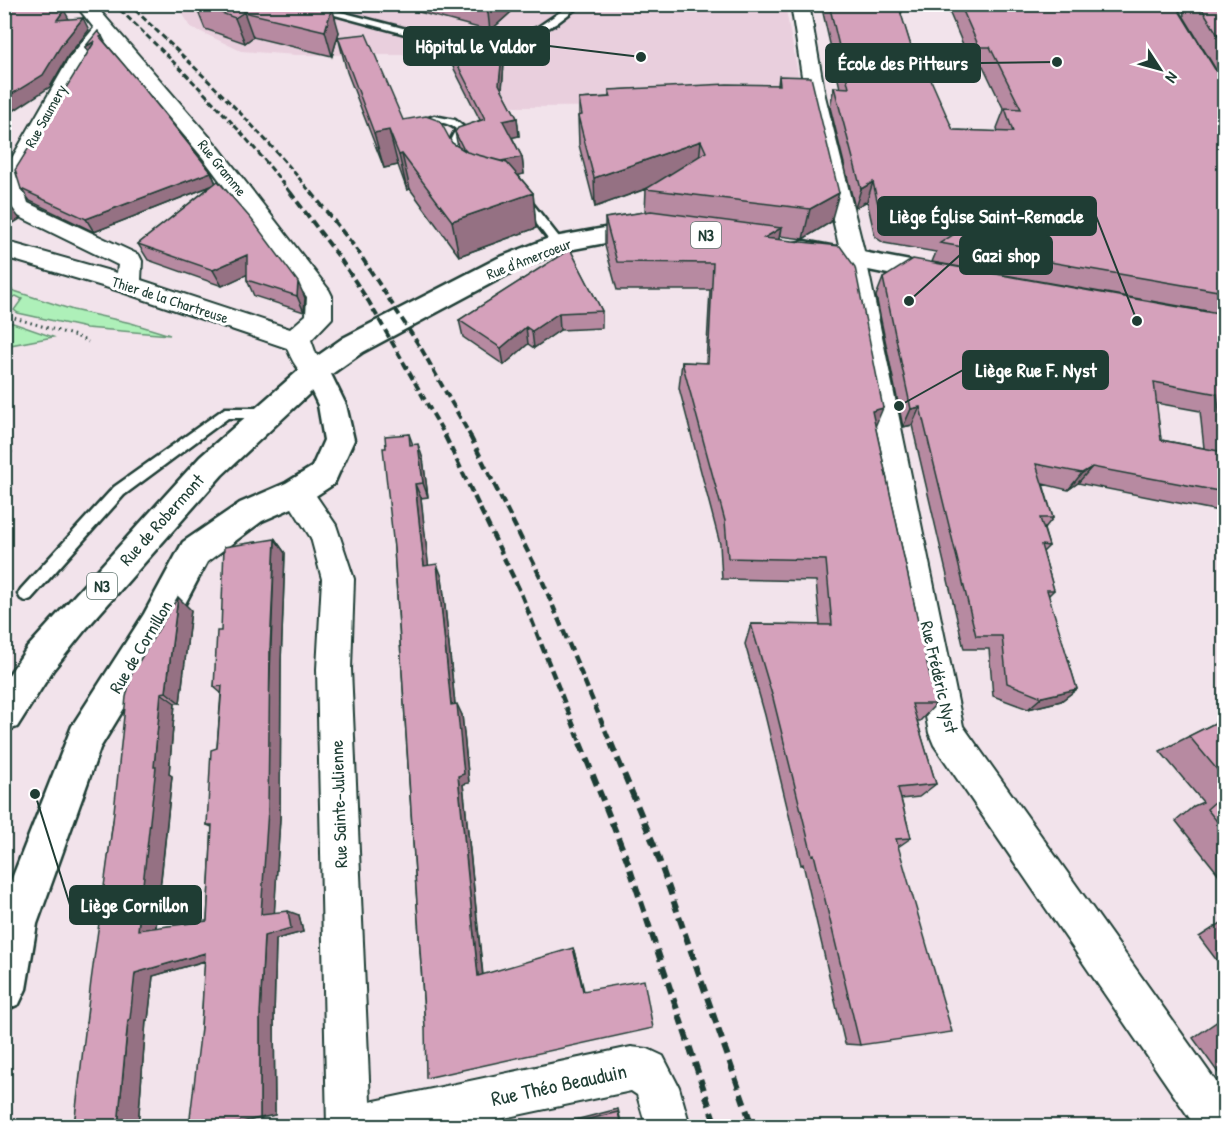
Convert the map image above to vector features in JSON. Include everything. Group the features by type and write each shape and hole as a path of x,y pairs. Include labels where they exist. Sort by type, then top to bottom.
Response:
{"main road":[{"name":"Rue d'Amercoeur","path":"316,371 353,345 462,287 507,264 558,244 650,228 673,231"},
{"path":"786,246 966,280"},
{"name":"Rue de Robermont","path":"4,715 40,659 72,619 211,466 316,371"},
{"name":"Rue de Cornillon","path":"4,989 16,924 85,739 156,625 195,552 251,512 297,492 323,475 339,440 332,405 316,371"}],"street":[{"name":"Rue Gramme","path":"84,4 211,153 320,296 319,318 297,338"},
{"name":"Rue Frédéric Nyst","path":"800,6 815,96 854,260 947,733 1221,1126"},
{"name":"Rue Saumery","path":"104,28 80,57 10,182 18,207 130,261 128,285"},
{"name":"Thier de la Chartreuse","path":"4,249 128,285 287,339 297,338"},
{"path":"297,338 304,358 316,371"},
{"name":"Rue Sainte-Julienne","path":"297,492 325,534 338,579 334,669 349,1126"},
{"name":"Rue Théo Beauduin","path":"364,1126 631,1069 648,1071 657,1087 668,1126"}],"lane":[{"path":"298,4 472,49 496,47 550,26 578,4"},
{"path":"727,4 800,6"},
{"path":"413,138 413,130 419,123 433,119 456,123 461,129 460,136 453,143 452,152 455,161 466,175"},
{"path":"439,147 452,152"},
{"path":"515,192 524,198 558,244"},
{"path":"26,594 119,491 225,413 267,413"}],"path":[{"path":"4,315 76,336 88,342"}],"shaded area":[{"path":"177,5 785,5 804,106 507,107 501,79 505,63 499,59 476,55 296,55 241,51 191,27"}],"green space":[{"path":"5,288 73,310 131,323 170,335 86,328 18,313 14,310 22,299 16,296 5,300"},
{"path":"5,322 13,323 53,337 5,346"}],"building":[{"path":"4,4 60,4 64,10 57,20 83,18 62,44 43,75 4,99"},
{"path":"197,4 322,4 332,7 325,31 244,12 235,18"},
{"path":"829,4 898,4 919,72 927,71 953,130 1013,132 1005,108 1021,109 990,47 979,47 960,4 1175,4 1224,84 1224,292 940,243 953,235 891,224 881,218 873,182 861,189 834,87 849,88"},
{"path":"1199,4 1224,4 1224,45"},
{"path":"98,31 102,36 100,37 211,172 86,219 21,189 15,170 95,41 85,47"},
{"path":"451,32 473,37 477,45 503,46 499,84 517,118 503,121 522,157 501,161 467,152 463,148 455,132 458,128 485,119 443,36"},
{"path":"366,34 403,120 426,116 440,121 452,143 467,152 507,163 533,193 452,221 402,154 399,155 389,130 374,133 338,37"},
{"path":"779,76 811,77 839,193 810,209 646,189 706,152 701,141 594,178 578,116 582,115 579,99 611,97 609,90 727,84 780,85"},
{"path":"218,181 252,220 298,282 297,296 247,280 247,255 213,270 138,244"},
{"path":"4,204 11,207 4,211"},
{"path":"651,211 781,228 764,238 840,246 855,267 883,408 872,411 936,704 912,704 936,784 898,788 911,838 896,839 952,1032 860,1045 814,854 812,855 773,698 751,624 832,625 826,560 728,558 725,521 682,362 708,363 713,263 617,262 605,218"},
{"path":"570,249 602,311 559,313 532,331 526,327 501,348 459,320"},
{"path":"913,259 1224,315 1224,452 1224,492 1092,467 1082,473 1036,464 1053,518 1040,518 1049,546 1041,545 1054,590 1047,590 1077,689 1042,697 1007,683 1002,636 976,636 920,407 911,409 883,278","holes":["1154,382 1217,394 1224,452 1161,440"]},
{"path":"409,434 410,445 418,444 423,483 415,484 424,566 437,564 451,705 457,704 464,774 458,776 478,976 573,948 583,991 644,980 653,1028 426,1078 425,1027 394,548 383,448 386,448 385,436"},
{"path":"275,539 270,650 268,810 261,914 288,911 291,928 264,936 260,1015 260,1118 224,1126 189,1126 201,1028 205,953 135,973 118,1126 74,1126 113,821 126,697 132,673 178,597 166,692 161,693 154,767 156,767 138,930 207,921 212,825 207,825 211,750 217,748 222,686 214,687 217,631 221,631 224,547"},
{"path":"1224,720 1224,778 1189,736"},
{"path":"1224,794 1224,830 1207,809"},
{"path":"618,1112 621,1126 562,1126"}],"railway":[{"path":"114,4 184,72 228,119 291,194"},
{"path":"129,4 247,120 312,194"},
{"path":"290,192 339,257 369,302 446,437"},
{"path":"311,192 357,250 422,350 471,437"},
{"path":"445,436 520,591 581,744"},
{"path":"470,436 542,580 611,744"},
{"path":"580,743 627,860 716,1126"},
{"path":"611,743 654,845 752,1126"}],"place":[{"name":"Hôpital le Valdor","path":"641,57"},
{"name":"École des Pitteurs","path":"1057,62"},
{"name":"Gazi shop","path":"909,301"},
{"name":"Liège Église Saint-Remacle","path":"1137,321"},
{"name":"Liège Rue F. Nyst","path":"899,406"},
{"name":"Liège Cornillon","path":"35,794"}]}
